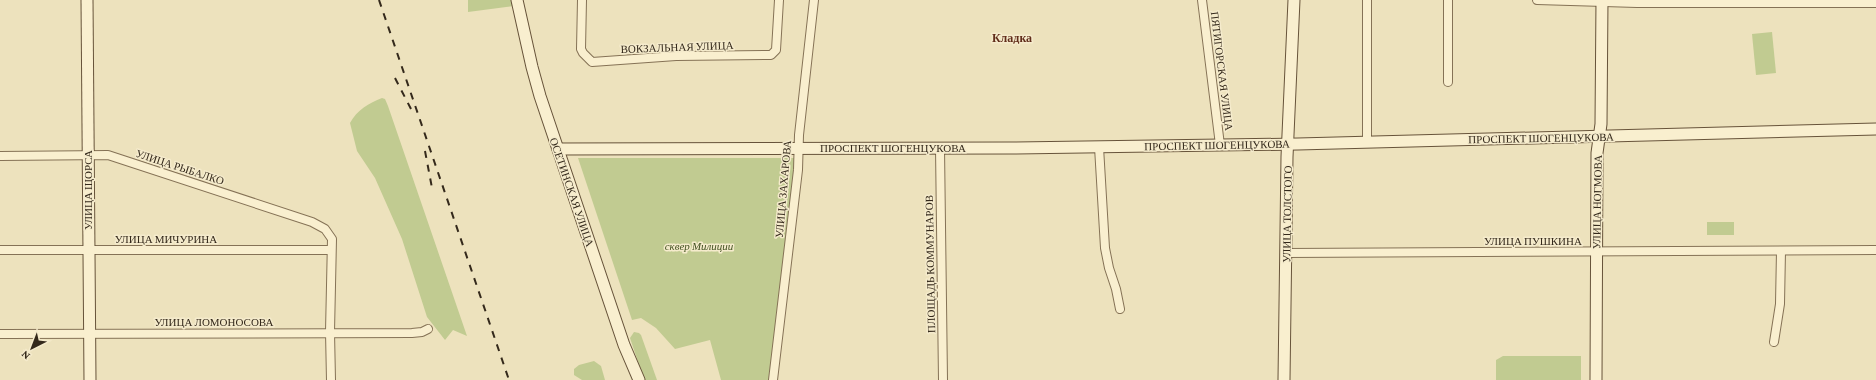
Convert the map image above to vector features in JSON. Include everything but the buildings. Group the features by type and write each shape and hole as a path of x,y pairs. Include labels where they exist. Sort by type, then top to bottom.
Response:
{"main road":[{"name":"УЛИЦА ЩОРСА","path":"87,0 90,380"},
{"name":"ОСЕТИНСКАЯ УЛИЦА","path":"517,0 532,67 558,149 624,345 638,380"},
{"name":"УЛИЦА ТОЛСТОГО","path":"1284,380 1288,144 1294,0"},
{"name":"УЛИЦА НОГМОВА","path":"1596,380 1597,153 1601,124 1602,1"},
{"name":"ПРОСПЕКТ ШОГЕНЦУКОВА","path":"558,149 1099,147 1600,137 1876,129"}],"street":[{"name":"ВОКЗАЛЬНАЯ УЛИЦА","path":"582,0 581,48 583,53 592,62 676,56 772,55 776,50 779,0"},
{"name":"УЛИЦА ЗАХАРОВА","path":"773,380 798,170 798,147 814,0"},
{"name":"ПЯТИГОРСКАЯ УЛИЦА","path":"1202,0 1220,145"},
{"path":"1366,142 1368,0"},
{"path":"1448,0 1448,82"},
{"path":"1537,0 1697,2 1830,1 1876,3"},
{"path":"1099,147 1105,248 1120,309"},
{"name":"ПЛОЩАДЬ КОММУНАРОВ","path":"940,148 942,380"},
{"name":"УЛИЦА РЫБАЛКО","path":"0,156 108,155 312,222 329,233 332,238 331,250"},
{"name":"УЛИЦА МИЧУРИНА","path":"0,250 331,250"},
{"path":"331,250 331,380"},
{"name":"УЛИЦА ПУШКИНА","path":"1286,252 1876,250"},
{"path":"1774,342 1780,304 1781,251"},
{"name":"УЛИЦА ЛОМОНОСОВА","path":"0,334 412,333 428,330"}],"green space":[{"path":"468,0 513,0 514,6 468,12"},
{"path":"1772,32 1776,73 1756,75 1752,34"},
{"path":"382,98 385,99 388,106 467,336 453,330 445,340 427,317 402,239 375,178 357,151 350,123 356,114 372,102"},
{"name":"сквер Милиции","path":"578,158 796,158 770,380 721,380 710,340 675,349 656,328 641,318 632,320"},
{"path":"1707,222 1734,222 1734,235 1707,235"},
{"path":"634,332 641,335 657,380 644,380 630,338"},
{"path":"1503,356 1581,356 1581,380 1496,380 1496,360"},
{"path":"594,361 601,366 605,380 582,380 574,375 574,369 579,365"}],"railway":[{"path":"379,0 509,380"},
{"path":"395,78 411,109"},
{"path":"425,151 432,188"}],"district":[{"name":"Кладка","path":"1012,38"}]}
